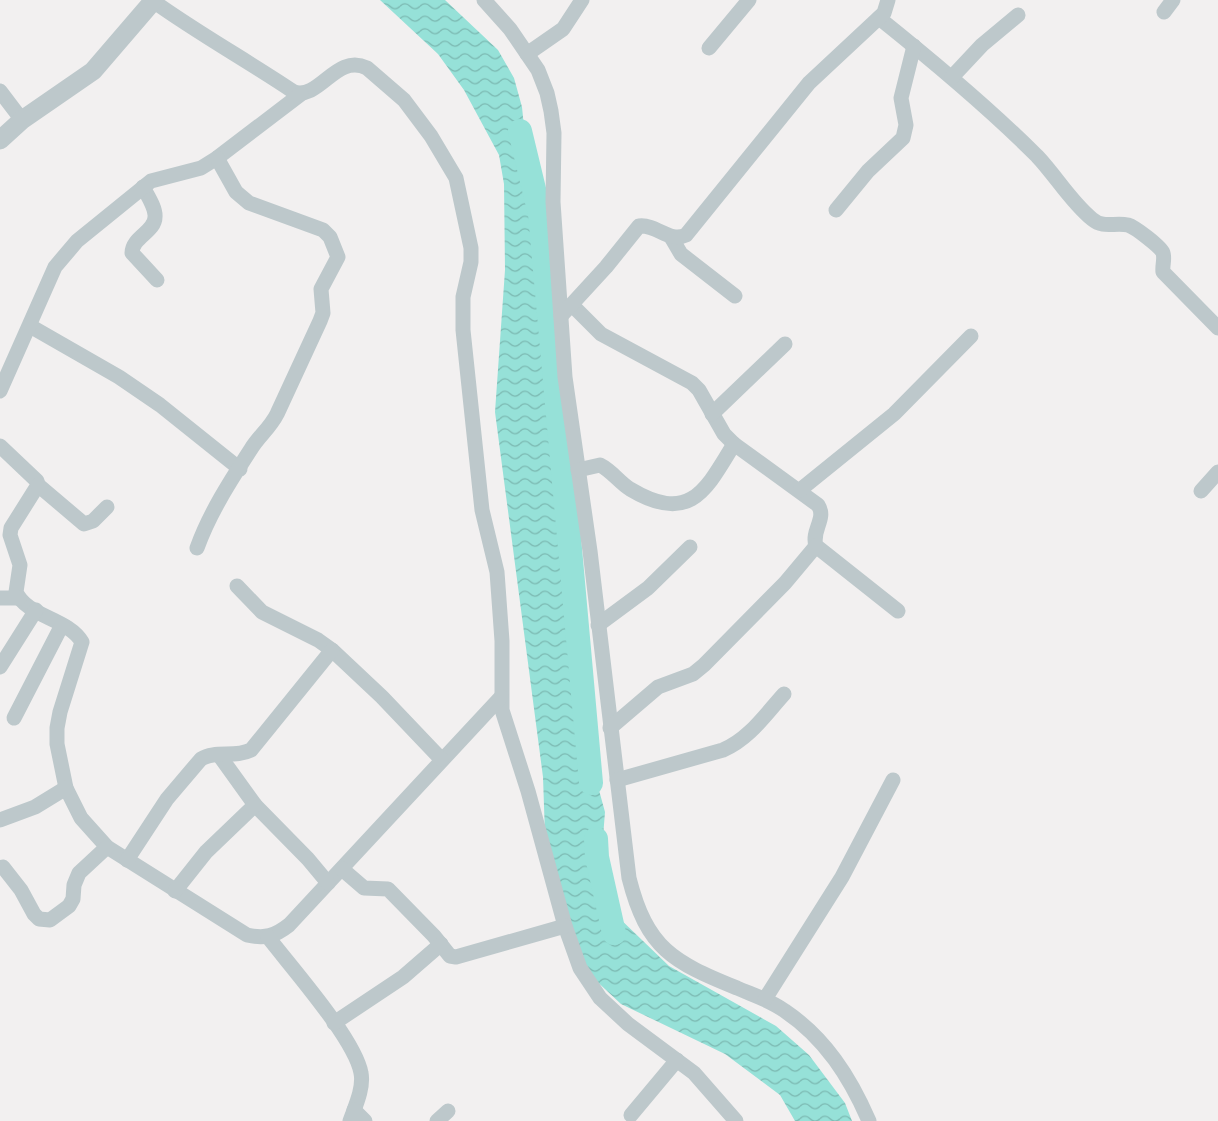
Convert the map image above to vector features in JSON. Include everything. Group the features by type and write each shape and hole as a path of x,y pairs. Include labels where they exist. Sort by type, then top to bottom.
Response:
{"street":[{"path":"484,0 510,29 527,54 543,81 552,111 554,133 553,202 566,311 565,377 629,878 640,917 670,955 687,966 765,999 786,1011 826,1046 847,1076 869,1121"},
{"path":"527,54 563,29 582,0"},
{"path":"709,48 749,0"},
{"path":"566,311 639,226 654,228 671,237 680,238 686,235 809,83 884,13 888,0"},
{"path":"1164,12 1173,0"},
{"path":"0,140 22,120 93,71 154,1 189,27 301,94"},
{"path":"952,77 982,45 1018,15"},
{"path":"879,18 952,77 1038,158 1090,218 1104,226 1127,225 1133,227 1159,247 1163,252 1163,272 1218,328"},
{"path":"836,210 868,171 903,138 905,132 902,98 914,46"},
{"path":"1,387 55,267 67,251 143,187 161,178 201,168 301,94 342,68 360,64 404,100 431,136 456,178 471,248 470,275 462,303 463,330 482,510 497,572 502,641 502,710 528,791 565,926 580,968 600,998 622,1019 707,1086 729,1118"},
{"path":"0,91 22,120"},
{"path":"196,548 206,522 252,447 271,426 320,321 323,313 321,288 338,257 330,237 323,230 249,204 241,198 217,158"},
{"path":"143,187 156,215 155,220 135,242 132,253 157,280"},
{"path":"671,237 681,254 735,296"},
{"path":"566,311 601,334 692,383 699,390 724,434 734,444 800,490 818,505 822,512 814,540 816,546 898,611"},
{"path":"30,326 119,377 160,405 240,469"},
{"path":"800,490 894,414 971,336"},
{"path":"712,414 785,344"},
{"path":"578,470 600,465 631,490 664,502 684,502 703,492 710,484 734,444"},
{"path":"0,446 37,481 38,485 84,524 93,521 107,507"},
{"path":"1201,491 1218,472"},
{"path":"18,598 16,592 20,565 10,535 12,528 38,485"},
{"path":"610,728 658,687 693,674 704,665 785,582 816,546"},
{"path":"598,626 648,588 690,547"},
{"path":"237,586 262,612 318,640 332,650 382,697 441,759"},
{"path":"0,598 18,598 79,636 82,642 60,712 57,728 57,744 66,788 80,818 96,838 107,847 247,934 268,937 277,934 289,925 501,696"},
{"path":"0,667 36,610"},
{"path":"14,718 62,625"},
{"path":"127,860 176,788 201,760 207,756 244,754 256,745 332,650"},
{"path":"617,780 737,745 784,694"},
{"path":"219,755 255,805 308,859 328,883"},
{"path":"765,999 842,877 893,780"},
{"path":"0,820 35,807 66,788"},
{"path":"175,891 206,852 255,805"},
{"path":"3,867 21,890 34,914 39,919 50,920 69,906 73,899 74,885 79,873 107,847"},
{"path":"342,869 364,888 388,889 450,956 456,957 565,926"},
{"path":"268,937 334,1023 361,1071 358,1096 352,1116 365,1121"},
{"path":"334,1023 397,981 440,944"},
{"path":"631,1114 676,1060"}],"water":[{"path":"380,0 445,0 498,50 514,78 522,107 585,739 605,812 599,888 615,914 669,966 776,1026 809,1055 845,1103 852,1121 795,1121 780,1095 725,1054 621,1004 590,975 577,949 545,835 543,777 495,412 505,270 504,184 499,155 464,90 438,54"}],"waterway":[{"path":"520,131 540,214 591,783"},
{"path":"596,839 597,857 614,933"}]}
